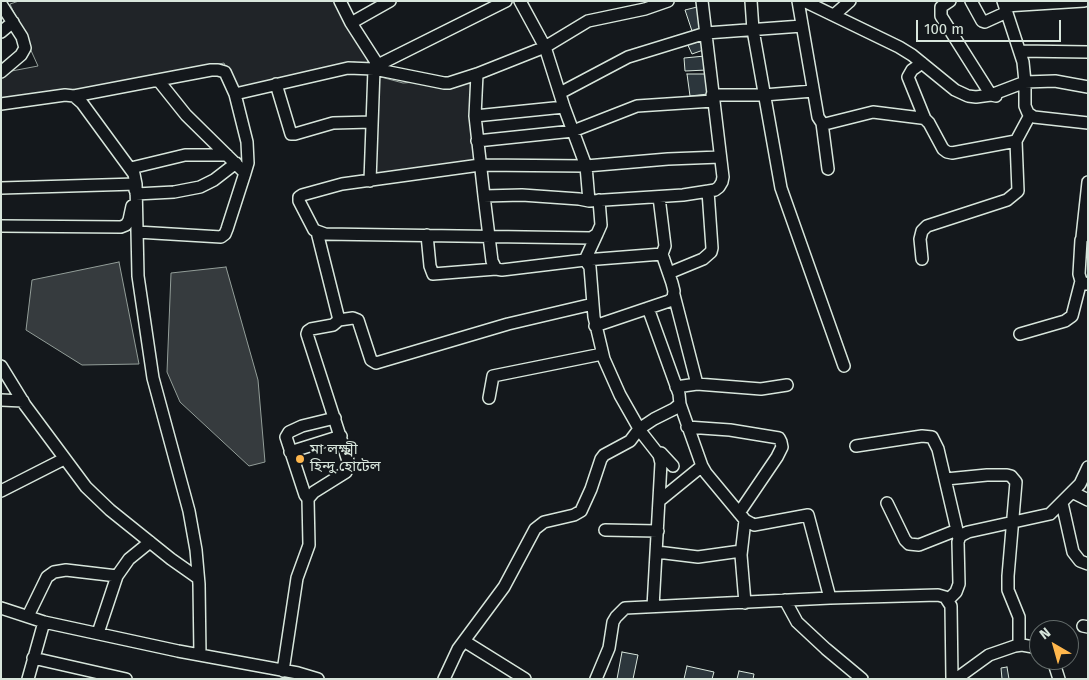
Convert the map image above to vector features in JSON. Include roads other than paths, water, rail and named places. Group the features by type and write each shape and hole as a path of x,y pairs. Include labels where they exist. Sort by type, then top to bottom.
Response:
{"street":[{"path":"340,1 376,67 370,181"},
{"path":"351,23 390,1"},
{"path":"376,67 506,1"},
{"path":"520,1 545,47 564,107 586,166 601,225 584,260"},
{"path":"234,94 341,69 356,68 376,67 444,83 477,74 545,47 588,21 644,9 668,1"},
{"path":"484,196 522,195 594,200 683,195 715,190 722,182 702,1"},
{"path":"752,1 753,30 781,188 844,366"},
{"path":"798,1 818,117 822,123 828,169"},
{"path":"804,1 899,47 956,90 976,98 996,97 1025,82 1055,81 1088,87"},
{"path":"834,16 850,1"},
{"path":"950,1 941,8 941,16 996,97"},
{"path":"971,1 982,21 985,22 1005,6 1084,1"},
{"path":"1,4 13,22 25,48 21,55 1,72"},
{"path":"1005,6 1023,62 1025,106 1028,114 1088,123"},
{"path":"1,32 13,22"},
{"path":"560,93 628,58 706,33 802,26"},
{"path":"1020,52 1088,52"},
{"path":"922,63 912,70 908,77 925,119 943,149 949,155 1016,142"},
{"path":"1,104 64,95 74,96 218,70 225,72 234,94 248,142 248,163 225,234 221,237 137,232"},
{"path":"477,74 475,116 477,141 492,261 496,269"},
{"path":"158,80 186,115 245,173"},
{"path":"276,84 291,134 336,122 372,122"},
{"path":"477,141 573,131 636,106 813,91"},
{"path":"74,96 82,103 131,168 136,189 138,276 153,378 189,511 196,550 200,655"},
{"path":"475,116 564,107"},
{"path":"822,123 825,124 873,112 925,119"},
{"path":"922,259 920,239 922,231 927,226 1007,200 1018,191 1016,142 1030,115"},
{"path":"131,168 185,155 231,159"},
{"path":"340,320 317,232 300,206 299,197 308,193 342,184 480,165 586,166 668,158 720,157"},
{"path":"1,188 136,189 174,192 200,187 214,180 231,159"},
{"path":"1020,334 1065,321 1072,316 1084,283 1079,274 1085,235 1088,182"},
{"path":"1,226 121,227 126,225 129,220 136,189"},
{"path":"669,273 703,259 711,252 708,191"},
{"path":"658,197 665,246 662,254 669,273 698,384"},
{"path":"317,232 325,234 590,238 596,234"},
{"path":"427,235 430,266 433,274 438,275 662,254"},
{"path":"584,260 589,264 592,272 595,326 602,354 620,395 639,430 659,454 661,463 654,607"},
{"path":"595,326 669,301 674,295"},
{"path":"308,499 314,492 346,472 349,464 308,334 311,329 334,325 340,320 353,318 358,320 371,360 376,363 481,332 593,304"},
{"path":"648,308 676,387 687,427 706,473 742,517 754,525 808,515 830,598"},
{"path":"489,398 493,376 602,354"},
{"path":"1,366 23,401 64,458 95,496 150,542 198,578"},
{"path":"676,387 698,384 761,389 787,384"},
{"path":"1,400 23,401"},
{"path":"444,679 458,650 504,587 535,529 544,522 580,511 591,488 601,459 609,451 630,441 639,430 680,404"},
{"path":"287,674 297,578 309,545 308,499 286,437 289,432 302,426 335,418"},
{"path":"687,427 730,430 779,438 782,442 782,447 777,457 742,517 741,551 745,602"},
{"path":"290,452 341,436"},
{"path":"856,446 922,436 932,437 938,448 958,534 959,584 956,592 948,600"},
{"path":"659,454 661,453 673,466"},
{"path":"1,491 64,458"},
{"path":"660,501 702,466"},
{"path":"887,503 905,540 909,544 918,544 1050,514 1080,484 1088,467"},
{"path":"946,479 987,474 1011,476 1016,482 1008,590 1019,617 1019,646"},
{"path":"1072,492 1088,500"},
{"path":"1062,503 1073,552 1080,561 1088,564"},
{"path":"605,530 658,531"},
{"path":"98,633 116,576 129,559 150,542"},
{"path":"657,552 698,557 741,551"},
{"path":"28,616 46,577 54,572 66,570 116,576"},
{"path":"596,679 609,648 613,622 625,608 938,595 945,597 951,606 952,679"},
{"path":"785,600 797,622 826,650 862,679"},
{"path":"1,608 44,622 318,679"},
{"path":"28,679 44,622"},
{"path":"464,641 525,679"},
{"path":"956,679 984,658 1012,647 1029,647"},
{"path":"33,658 126,679"}],"place":[{"name":"মা লক্ষ্মী হিন্দু হোটেল","path":"300,459"}]}
